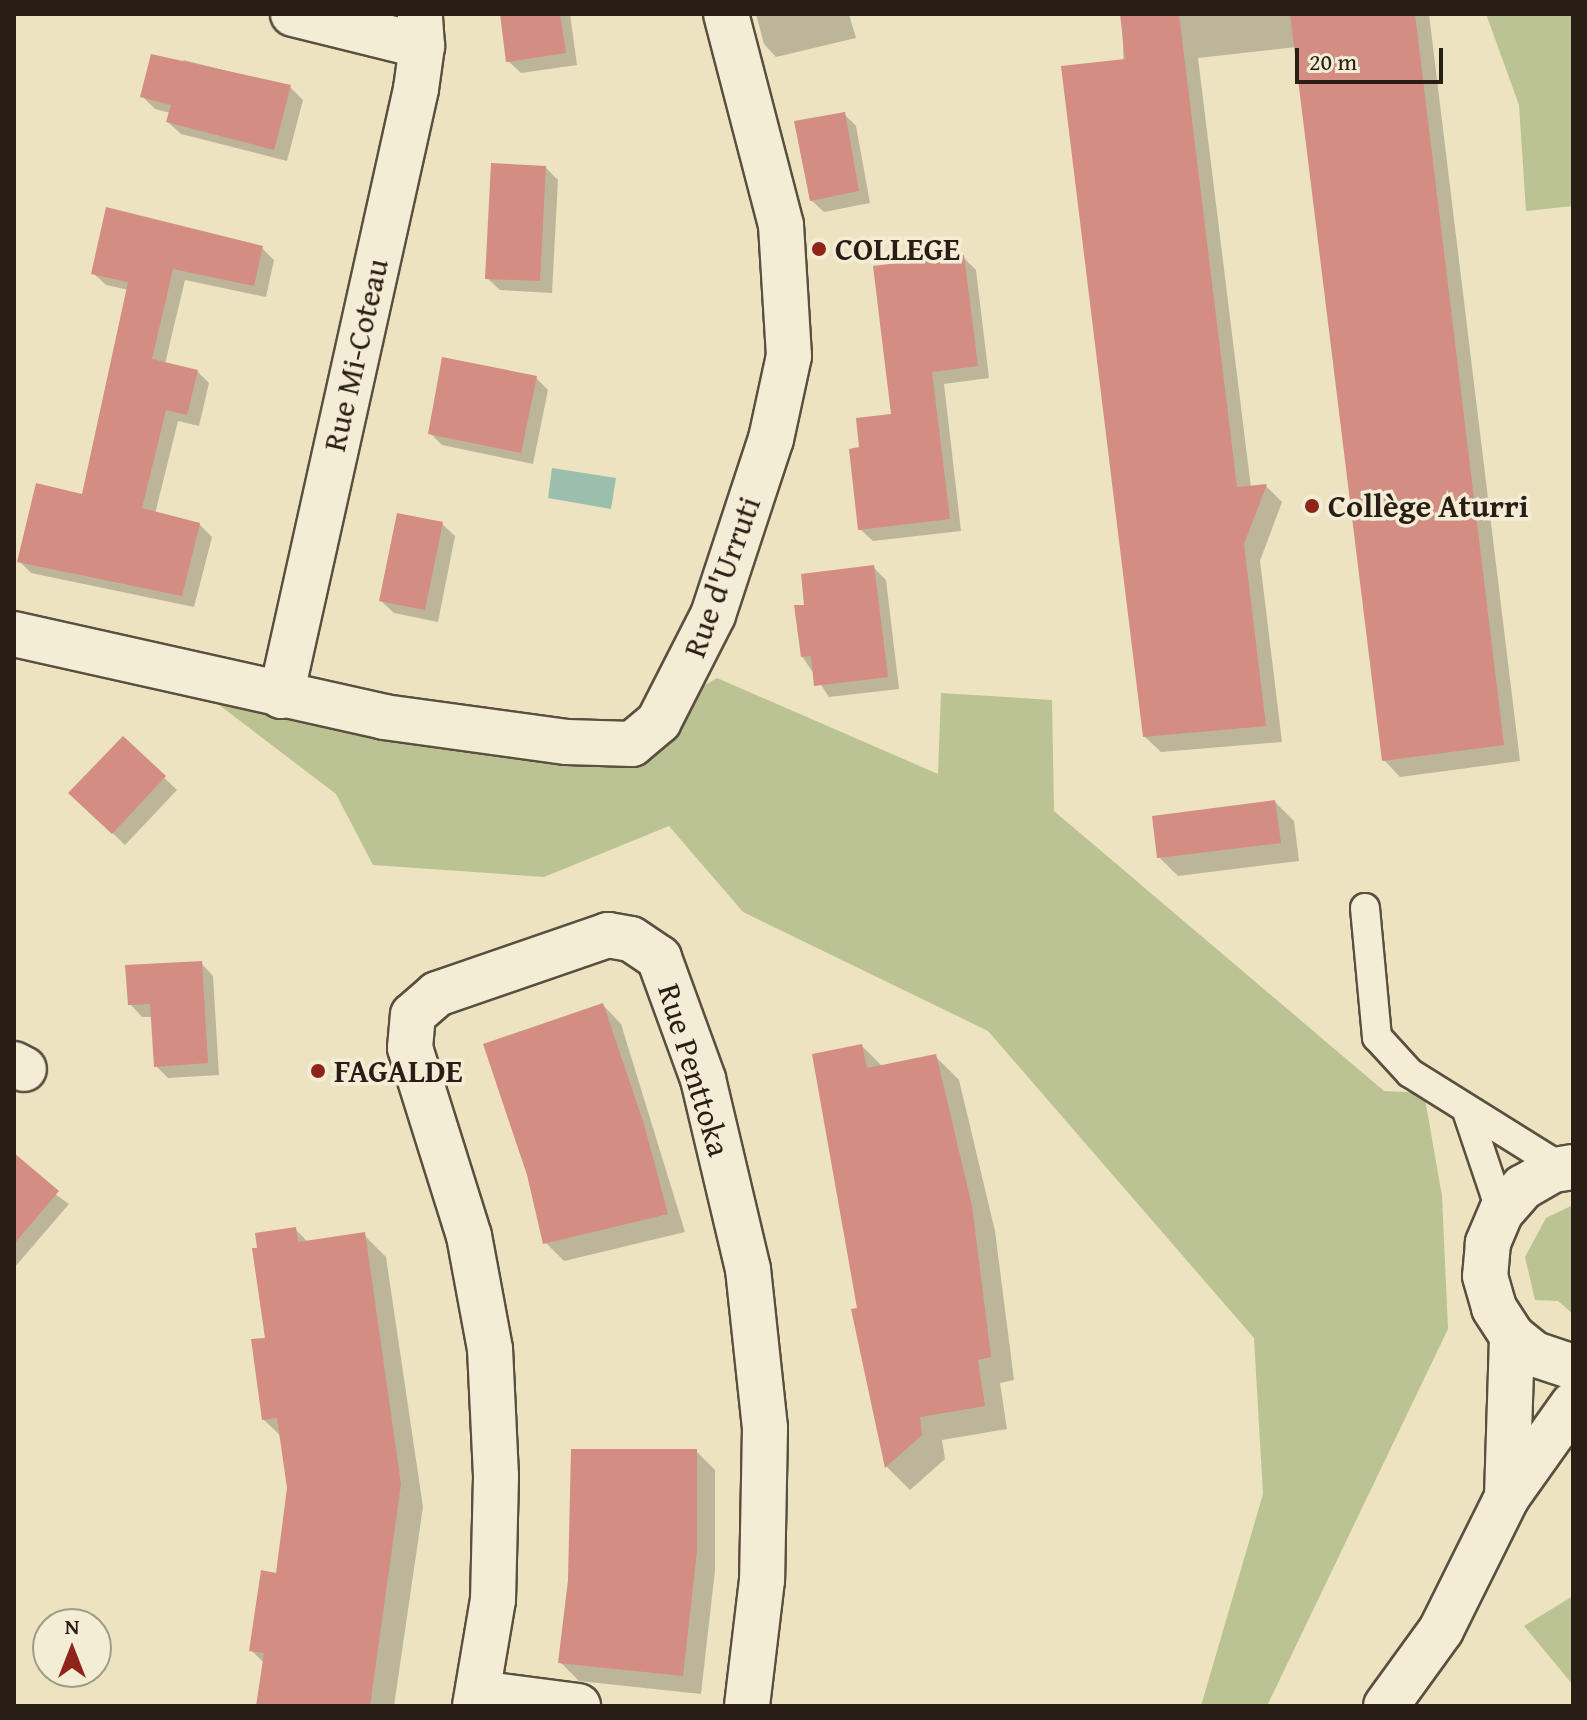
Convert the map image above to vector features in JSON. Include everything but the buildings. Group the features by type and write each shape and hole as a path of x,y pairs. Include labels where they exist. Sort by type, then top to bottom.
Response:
{"street":[{"path":"293,14 421,30"},
{"name":"Rue d'Urruti","path":"14,634 384,717 567,742 632,744 659,721 713,615 771,439 789,356 781,225 726,14"},
{"name":"Rue Mi-Coteau","path":"281,696 421,30"},
{"name":"Rue Penttoka","path":"578,1706 477,1700 493,1600 496,1476 490,1349 469,1236 410,1048 413,1015 437,994 608,935 631,939 659,958 703,1079 748,1269 765,1428 762,1580 747,1706"},
{"path":"1568,1167 1523,1187 1501,1212 1488,1243 1485,1276 1494,1308 1512,1336 1534,1354 1573,1367"},
{"path":"1507,1497 1512,1336"},
{"path":"1386,1706 1441,1630 1507,1497 1573,1404"}],"lane":[{"path":"1365,908 1377,1037 1410,1073 1468,1114 1568,1167"},
{"path":"1468,1114 1501,1212"}],"shaded area":[{"path":"1486,14 1573,14 1573,206 1526,211 1519,105"},
{"path":"552,468 616,478 611,509 548,498"},
{"path":"717,678 938,774 941,693 1052,700 1054,811 1384,1091 1424,1093 1442,1196 1448,1329 1267,1706 1201,1706 1263,1494 1254,1338 988,1031 743,912 669,826 544,877 373,865 336,794 210,698 586,754"},
{"path":"1573,1205 1573,1314 1558,1301 1535,1300 1525,1257 1546,1218"},
{"path":"1573,1596 1573,1685 1524,1626"}],"place":[{"name":"COLLEGE","path":"819,249"},
{"name":"Collège Aturri","path":"1312,506"},
{"name":"FAGALDE","path":"318,1071"}]}
